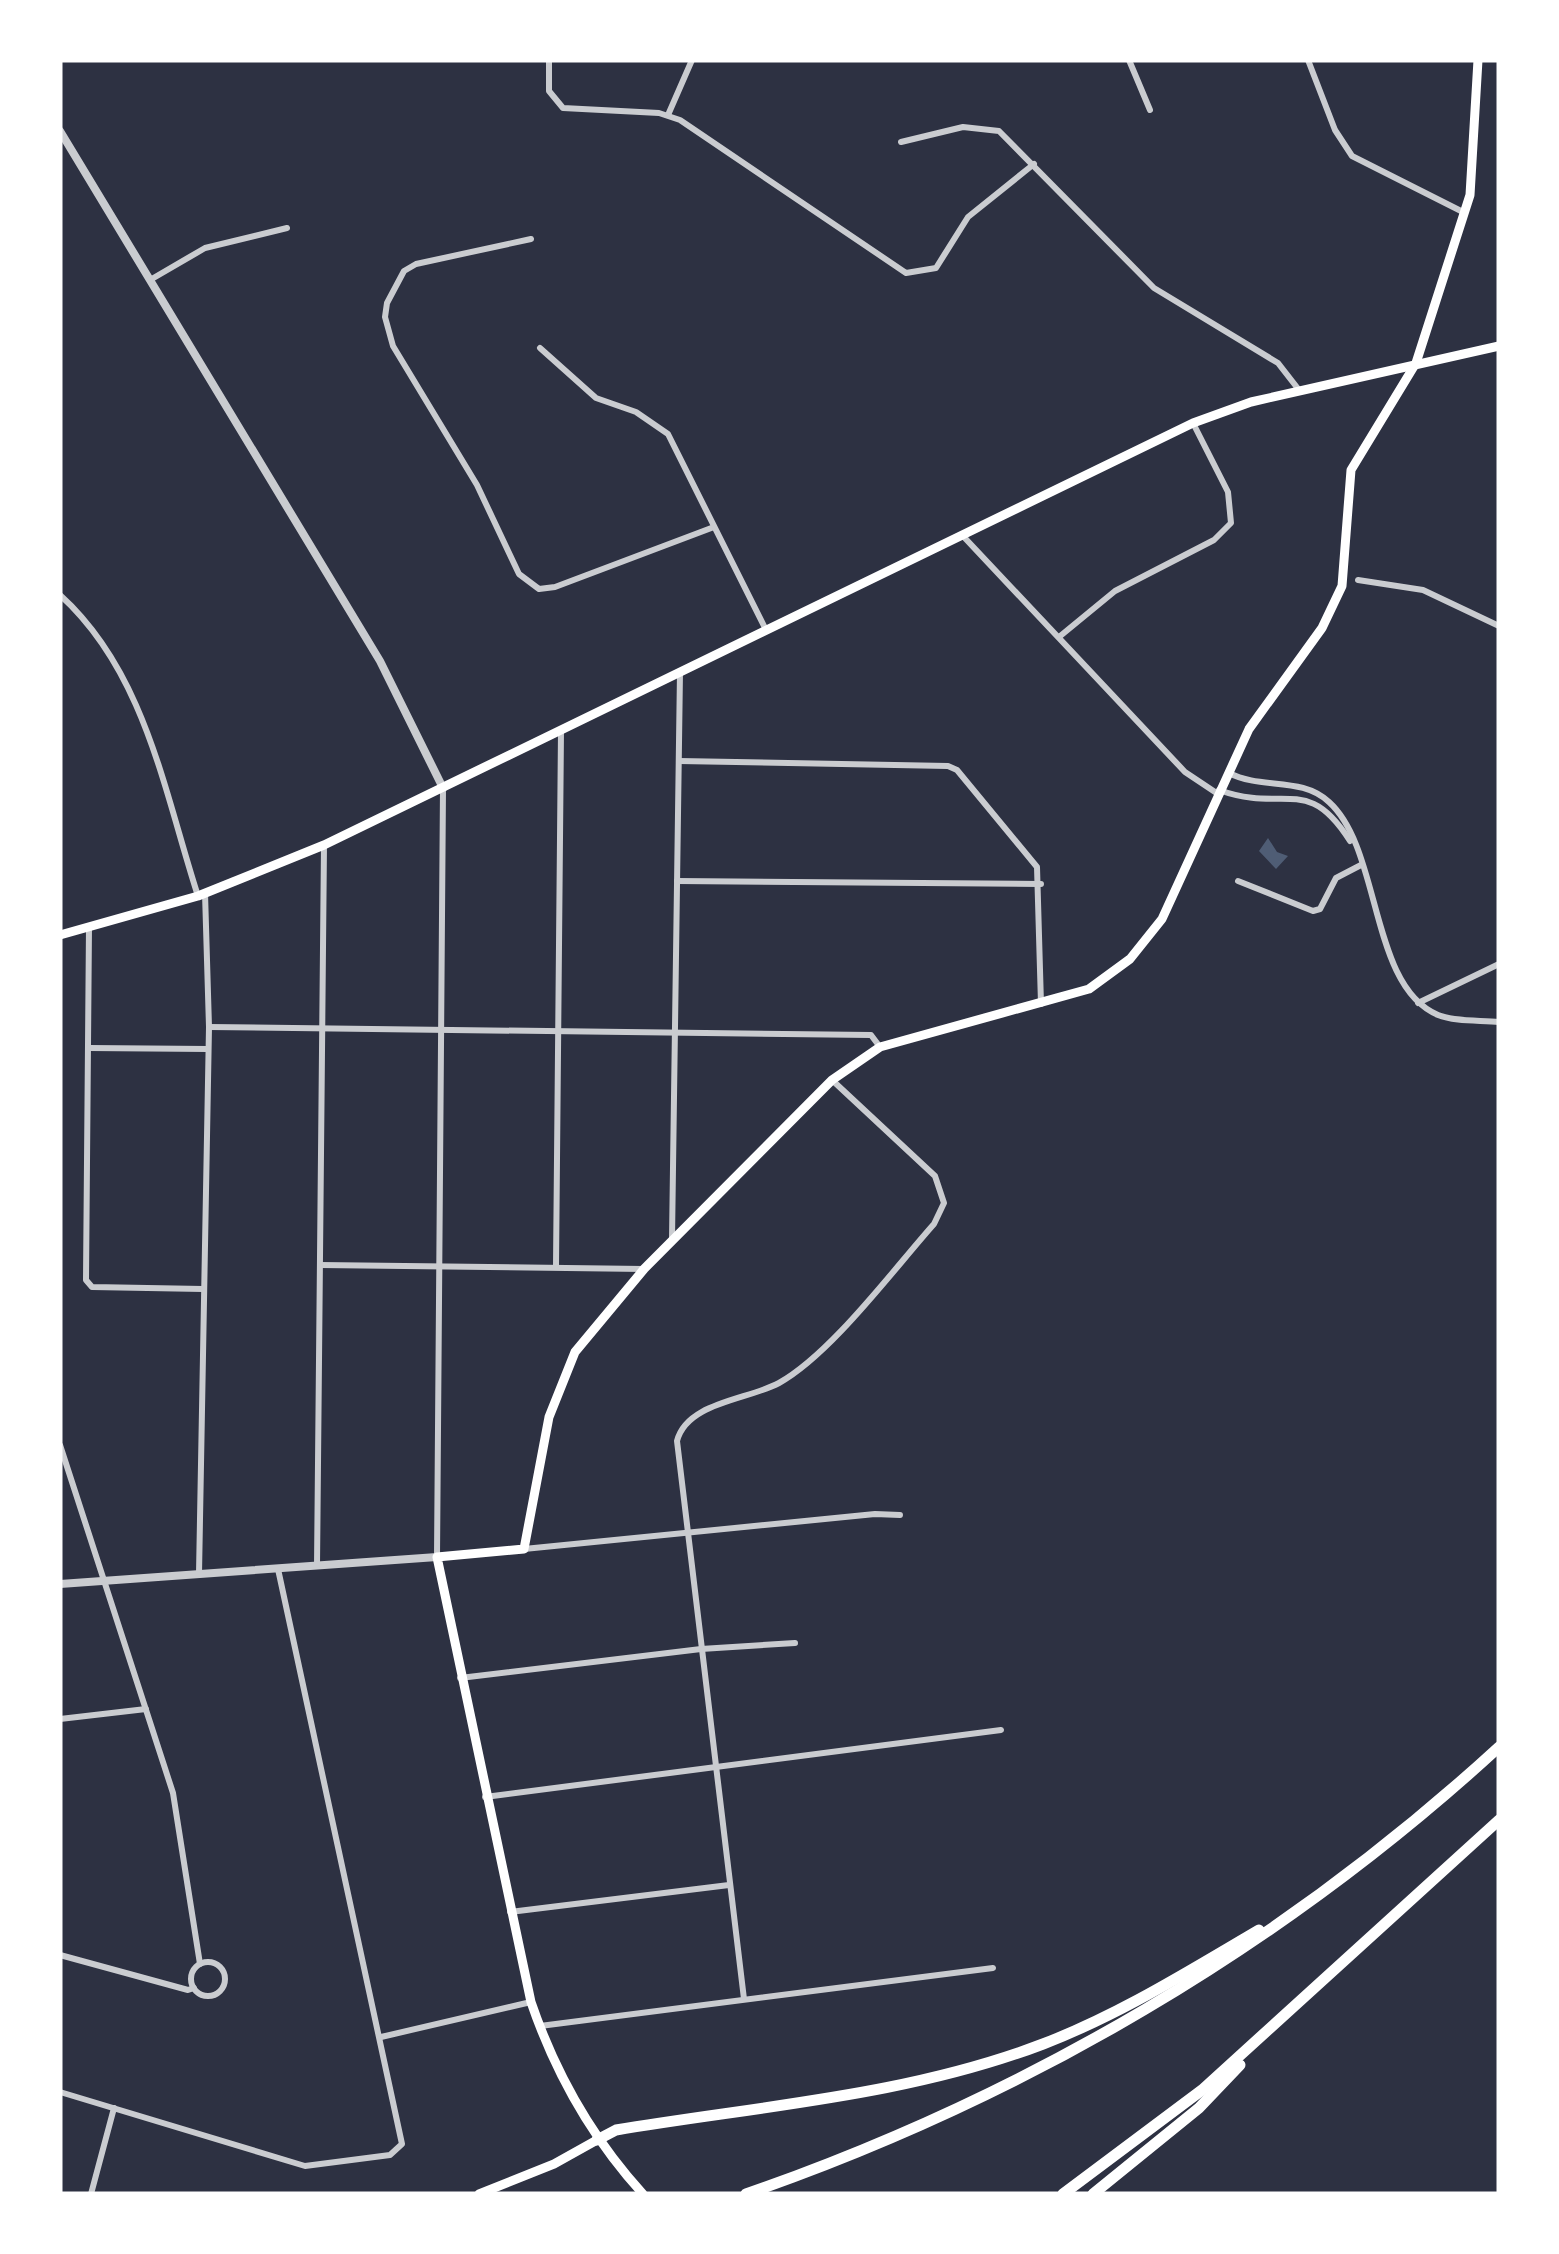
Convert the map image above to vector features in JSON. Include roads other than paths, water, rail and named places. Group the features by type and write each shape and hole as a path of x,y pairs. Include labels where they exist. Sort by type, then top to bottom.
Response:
{"highway":[{"path":"746,2194 905,2133 1046,2066 1182,1988 1327,1890 1495,1751"},
{"path":"1063,2194 1175,2113 1499,1820"},
{"path":"597,2140 616,2130 916,2082 1010,2056 1120,2010 1327,1890"},
{"path":"1094,2194 1199,2108 1281,2020"}],"main road":[{"path":"642,2194 597,2140 568,2092 531,2002 484,1798 437,1557 524,1550 549,1417 565,1370 588,1332 672,1240 832,1080 880,1047 1089,989 1130,959 1175,896 1249,729 1332,610 1342,586 1351,470 1416,364 1465,213 1474,172 1478,60"},
{"path":"60,935 202,895 324,846 1193,423 1299,390 1499,346"},
{"path":"478,2194 554,2164 597,2140"}],"street":[{"path":"549,60 549,91 563,108 668,115 726,147 906,274 936,268 968,216 1034,164"},
{"path":"668,115 692,60"},
{"path":"1129,60 1150,110"},
{"path":"1308,60 1336,130 1352,156 1465,213"},
{"path":"901,142 982,126 1007,136 1154,288 1278,362 1299,390"},
{"path":"60,131 380,662 442,788 437,1557 60,1584"},
{"path":"150,280 205,248 287,228"},
{"path":"531,239 416,264 404,271 391,290 386,316 399,359 470,472 519,574 532,586 555,587 714,526"},
{"path":"540,348 596,398 636,412 668,434 766,630"},
{"path":"1059,637 1115,592 1214,540 1231,524 1228,492 1193,423"},
{"path":"962,535 1185,772 1219,792 1257,801 1317,802 1335,817 1356,851"},
{"path":"1358,580 1423,590 1499,626"},
{"path":"60,595 114,656 132,689 202,895 209,1027 199,1574"},
{"path":"672,1240 680,672"},
{"path":"556,1266 562,731"},
{"path":"680,761 948,766 957,770 1033,860 1041,884 1040,1004"},
{"path":"1228,772 1246,782 1305,787 1320,795 1344,820 1402,980 1418,1003 1441,1016 1499,1022"},
{"path":"317,1566 324,846"},
{"path":"1238,881 1312,911 1320,910 1336,878 1361,865"},
{"path":"677,881 1041,884"},
{"path":"89,927 88,1285 203,1289"},
{"path":"1418,1003 1499,964"},
{"path":"209,1027 871,1035 880,1047"},
{"path":"88,1048 208,1049"},
{"path":"744,1998 685,1535 676,1454 680,1429 686,1421 778,1384 800,1369 934,1224 942,1210 943,1191 936,1176 832,1080"},
{"path":"320,1264 644,1269"},
{"path":"60,1445 178,1820 200,1964 192,1977 194,1988"},
{"path":"524,1550 876,1514 900,1516"},
{"path":"60,2092 305,2166 390,2155 399,2149 402,2133 278,1569"},
{"path":"459,1678 700,1649 795,1643"},
{"path":"60,1718 146,1709"},
{"path":"484,1798 1002,1730"},
{"path":"509,1912 729,1884"},
{"path":"60,1955 188,1990 194,1988 212,1996 225,1982 220,1966 200,1964"},
{"path":"539,2026 744,1998 819,1994 993,1968"},
{"path":"380,2037 531,2002"},
{"path":"90,2194 114,2108"}],"water":[{"path":"1268,838 1277,852 1288,856 1276,869 1259,851"}]}
